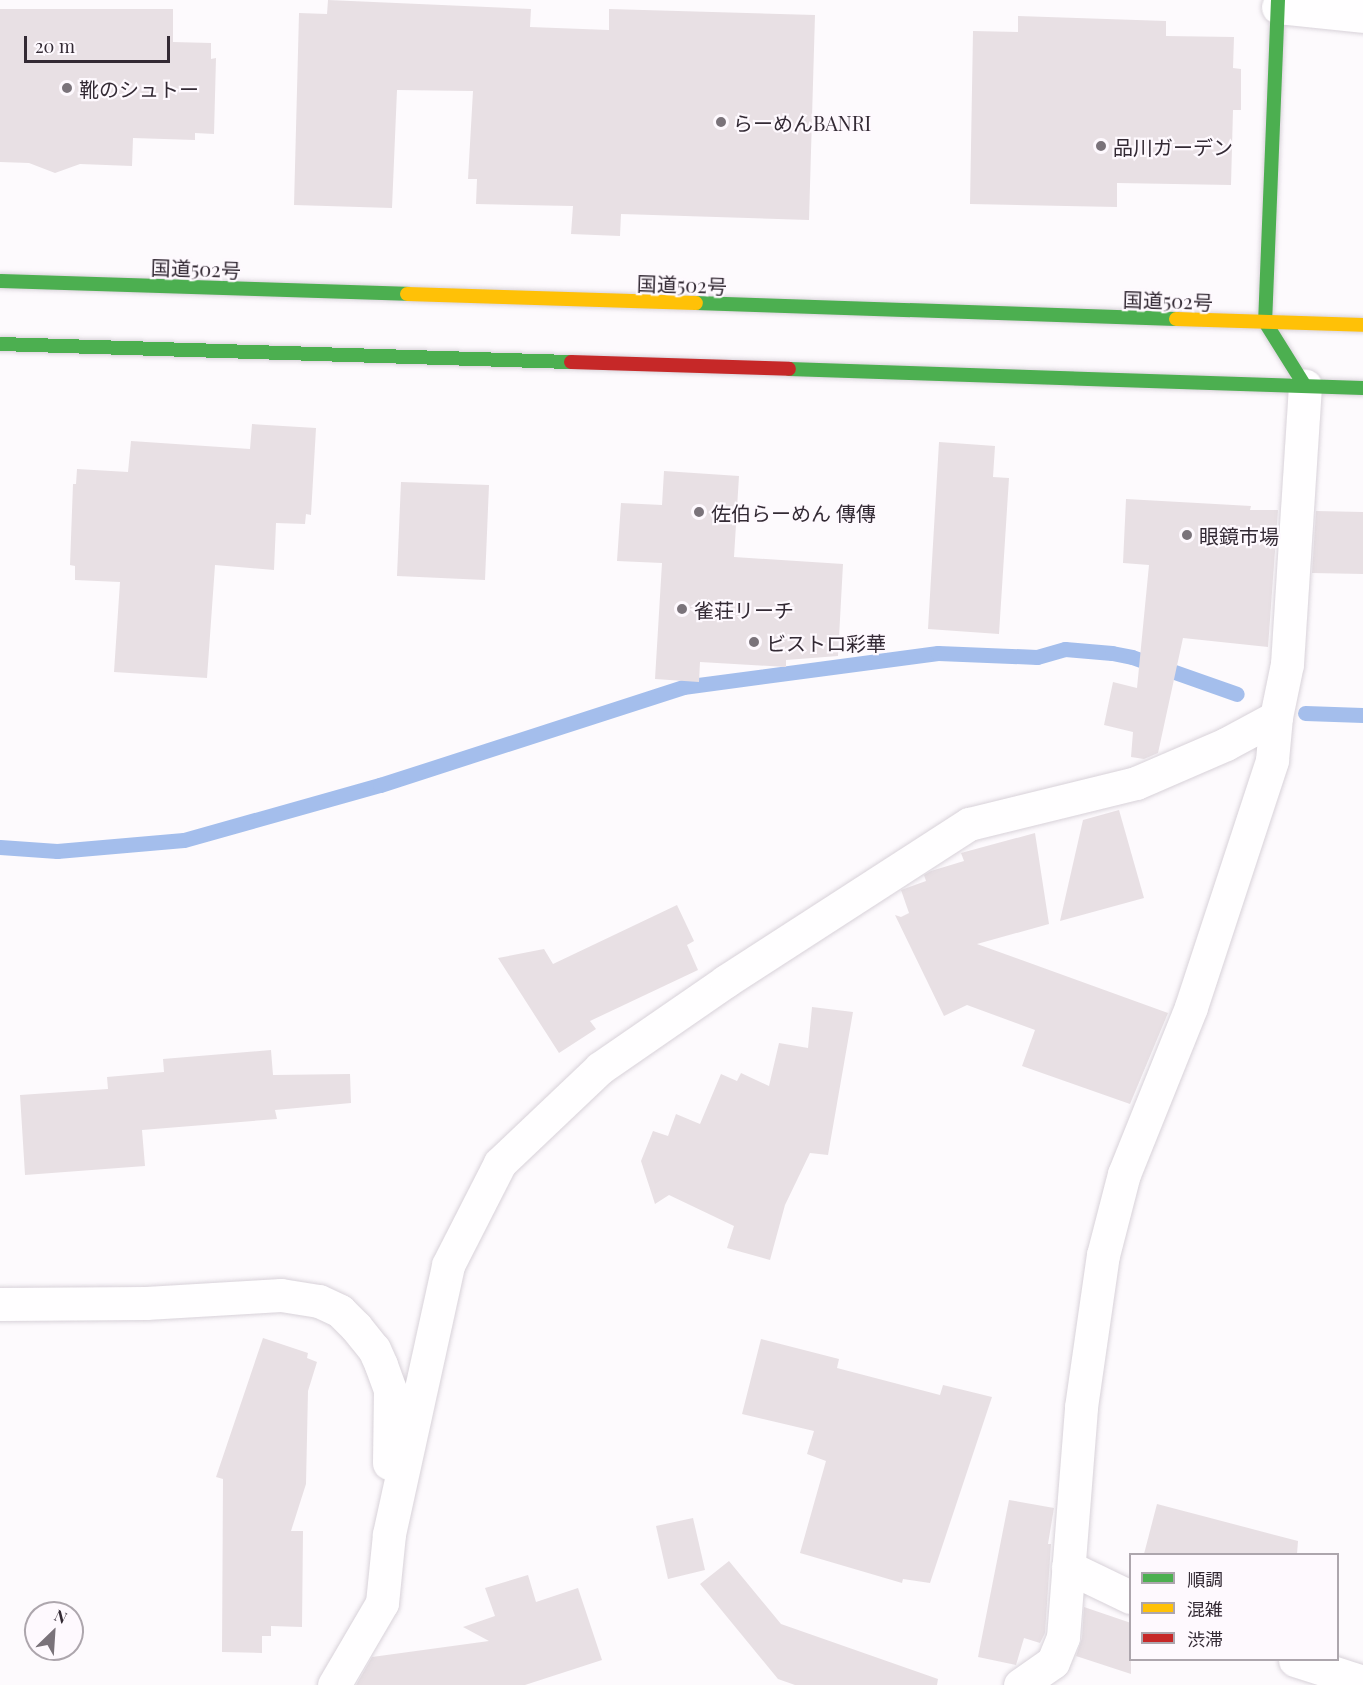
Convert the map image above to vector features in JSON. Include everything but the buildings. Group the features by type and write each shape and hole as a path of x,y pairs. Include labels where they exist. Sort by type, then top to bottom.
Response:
{"main road":[{"path":"1278,3 1265,322 1305,386"},
{"name":"国道502号","path":"0,281 1363,325"},
{"path":"0,345 1363,388"}],"street":[{"path":"1278,3 1363,16"},
{"path":"1020,1685 1053,1662 1063,1637 1081,1407 1103,1255 1124,1174 1191,1007 1272,760 1276,717 1287,664 1305,386"},
{"path":"389,1534 448,1265 500,1163 600,1068 726,981 969,824 1136,783 1226,744 1276,717"},
{"path":"0,1304 146,1303 281,1295 319,1301 340,1311 374,1349 390,1390 389,1534 382,1603 333,1685"},
{"path":"1068,1567 1129,1596"},
{"path":"1301,1661 1363,1682"}],"waterway":[{"path":"0,847 57,851 184,840 380,785 683,687 938,653 1037,657 1065,649 1112,653 1132,657 1237,694"},
{"path":"1305,713 1363,715"}],"traffic: fast":[{"path":"1278,0 1265,322 1305,386"},
{"path":"0,281 407,294"},
{"path":"696,303 1176,319"},
{"path":"0,344 571,362"},
{"path":"789,369 1363,388"}],"traffic: slow":[{"path":"407,294 696,303"},
{"path":"1176,319 1363,325"}],"traffic: jam":[{"path":"571,362 789,369"}],"place":[{"name":"靴のシュトー","path":"67,88"},
{"name":"らーめんBANRI","path":"721,122"},
{"name":"品川ガーデン","path":"1101,146"},
{"name":"佐伯らーめん 傳傳","path":"699,512"},
{"name":"眼鏡市場","path":"1187,535"},
{"name":"雀荘リーチ","path":"682,609"},
{"name":"ビストロ彩華","path":"754,642"}]}
